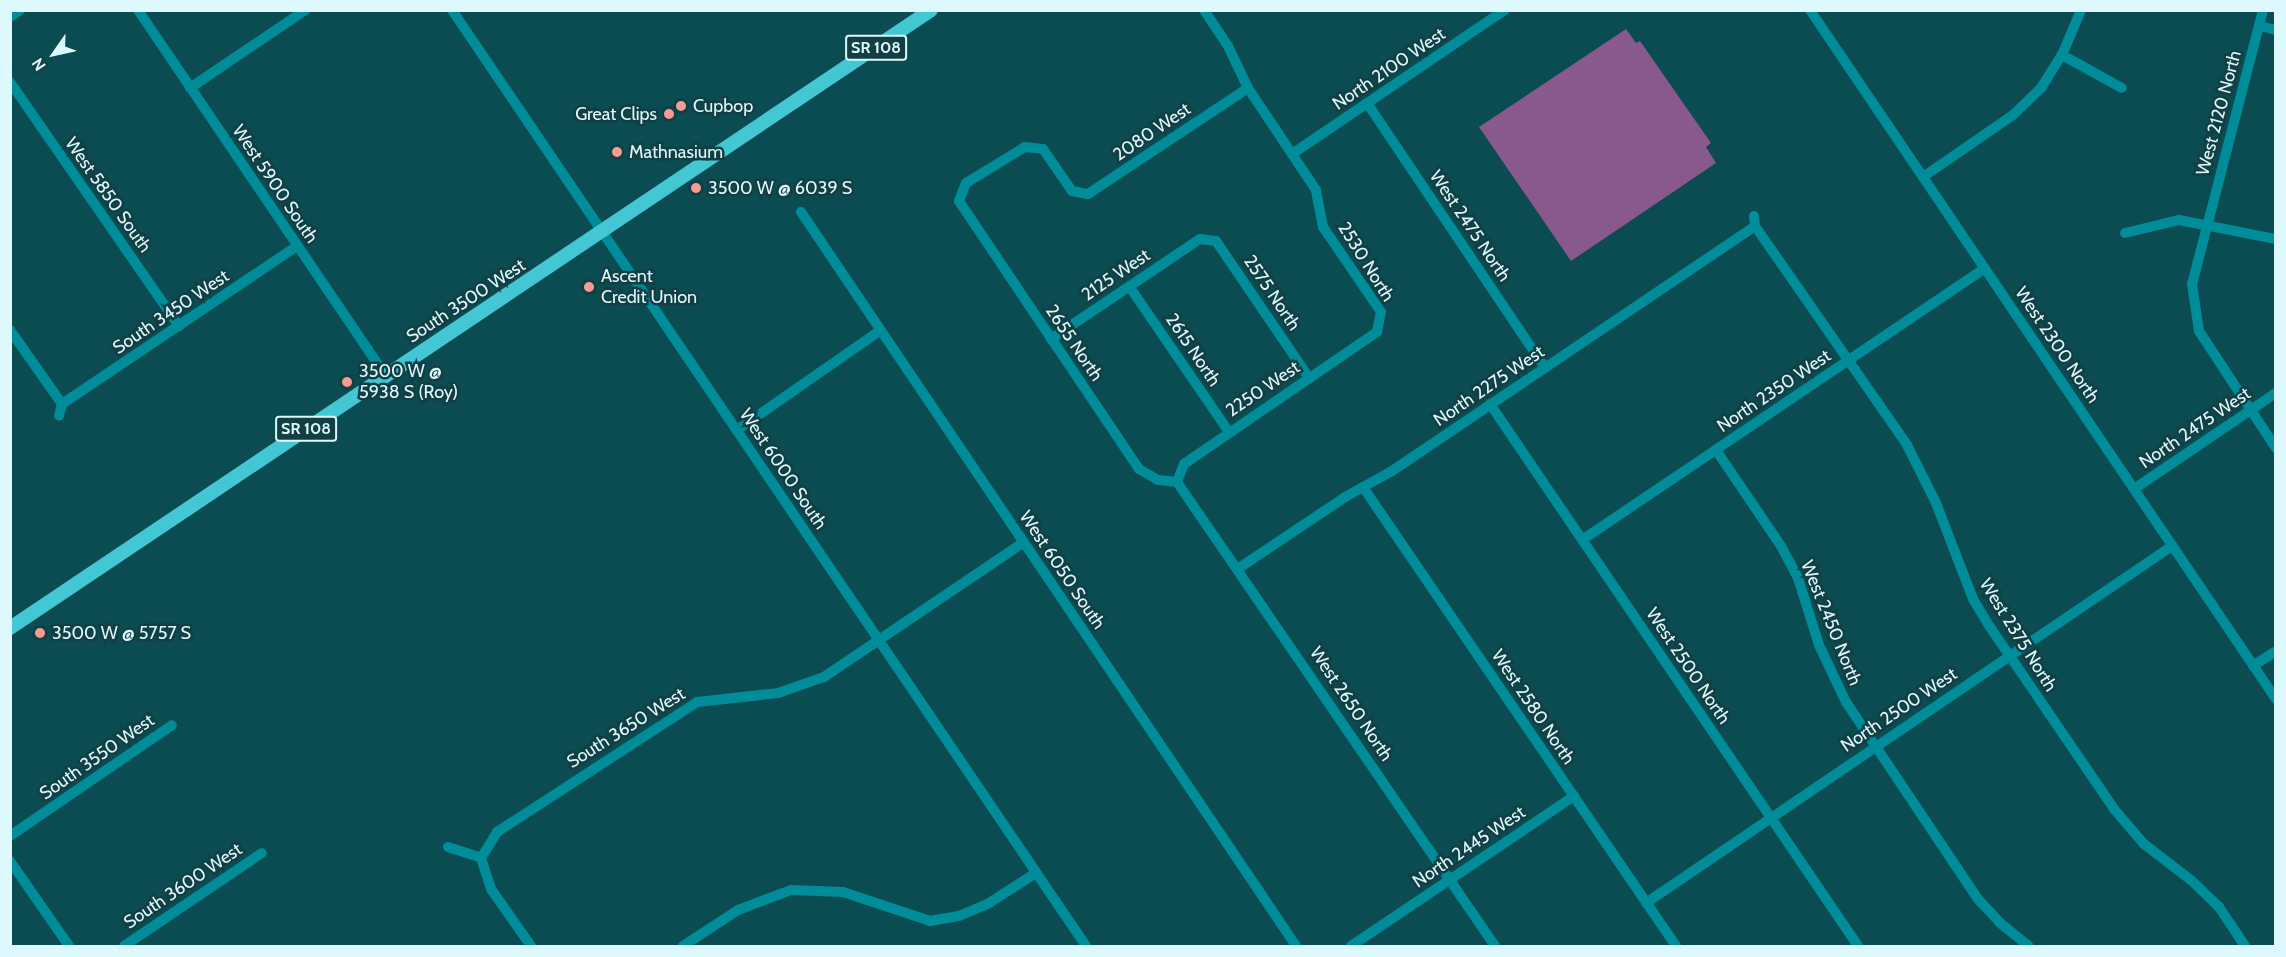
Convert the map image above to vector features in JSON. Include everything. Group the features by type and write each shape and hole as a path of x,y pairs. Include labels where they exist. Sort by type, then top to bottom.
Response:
{"main road":[{"name":"South 3500 West","path":"10,628 931,10"}],"street":[{"path":"10,17 20,10"},
{"name":"West 5900 South","path":"138,10 385,375"},
{"name":"West 6000 South","path":"452,10 1086,946"},
{"name":"2530 North","path":"1204,10 1228,46 1248,88 1316,190 1323,227 1381,312 1377,332"},
{"name":"North 2100 West","path":"1292,154 1505,10"},
{"name":"West 2300 North","path":"1810,10 2276,699"},
{"path":"1923,177 2014,114 2041,88 2062,56 2081,10"},
{"name":"West 2120 North","path":"2263,10 2193,270 2194,314 2212,354 2276,448"},
{"path":"190,88 302,11"},
{"path":"2260,26 2276,30"},
{"path":"2062,56 2122,88"},
{"name":"West 5850 South","path":"10,82 179,326"},
{"name":"2080 West","path":"959,201 966,183 1025,147 1043,149 1072,191 1088,194 1248,88"},
{"name":"West 2475 North","path":"1367,103 1545,368"},
{"name":"2655 North","path":"959,201 1139,469 1158,480 1177,482"},
{"name":"West 6050 South","path":"801,212 1296,946"},
{"path":"2125,233 2179,220 2276,239"},
{"name":"North 2275 West","path":"1239,568 1545,368 1755,221"},
{"name":"West 2375 North","path":"1755,221 1923,474 1973,599 2009,656 2114,809 2144,844 2191,880 2218,908 2245,946"},
{"name":"2125 West","path":"1051,339 1200,239"},
{"name":"2575 North","path":"1200,239 1216,241 1309,378"},
{"name":"South 3450 West","path":"62,405 297,246"},
{"name":"North 2350 West","path":"1582,540 1985,268"},
{"name":"2615 North","path":"1130,286 1229,432"},
{"path":"10,330 62,405 59,416"},
{"path":"737,430 881,330"},
{"name":"2250 West","path":"1177,482 1184,464 1377,332"},
{"name":"North 2475 West","path":"2134,489 2276,393"},
{"name":"West 2500 North","path":"1490,404 1858,946"},
{"name":"West 2450 North","path":"1716,450 1781,546 1798,578 1831,674 1875,746 1977,898 1999,922 2029,946"},
{"name":"West 2650 North","path":"1177,482 1239,568 1495,946"},
{"name":"West 2580 North","path":"1363,487 1676,946"},
{"name":"South 3650 West","path":"481,858 497,832 680,710 715,698 801,688 880,642 1023,542"},
{"name":"North 2500 West","path":"1646,903 2172,546"},
{"path":"2253,666 2276,651"},
{"name":"South 3550 West","path":"10,836 172,725"},
{"name":"North 2445 West","path":"1351,946 1574,796"},
{"path":"448,847 481,858 491,889 531,946"},
{"name":"South 3600 West","path":"124,946 262,853"},
{"path":"10,861 69,946"},
{"path":"683,946 738,910 791,890 843,892 930,921 959,916 989,903 1036,873"}],"shaded area":[{"path":"1626,29 1636,43 1640,41 1711,143 1706,147 1716,163 1571,261 1479,127"}],"place":[{"name":"Cupbop","path":"681,106"},
{"name":"Great Clips","path":"669,114"},
{"name":"Mathnasium","path":"617,152"},
{"name":"3500 W @ 6039 S","path":"696,188"},
{"name":"Ascent Credit Union","path":"589,287"},
{"name":"3500 W @ 5938 S (Roy)","path":"347,382"},
{"name":"3500 W @ 5757 S","path":"40,633"}]}
